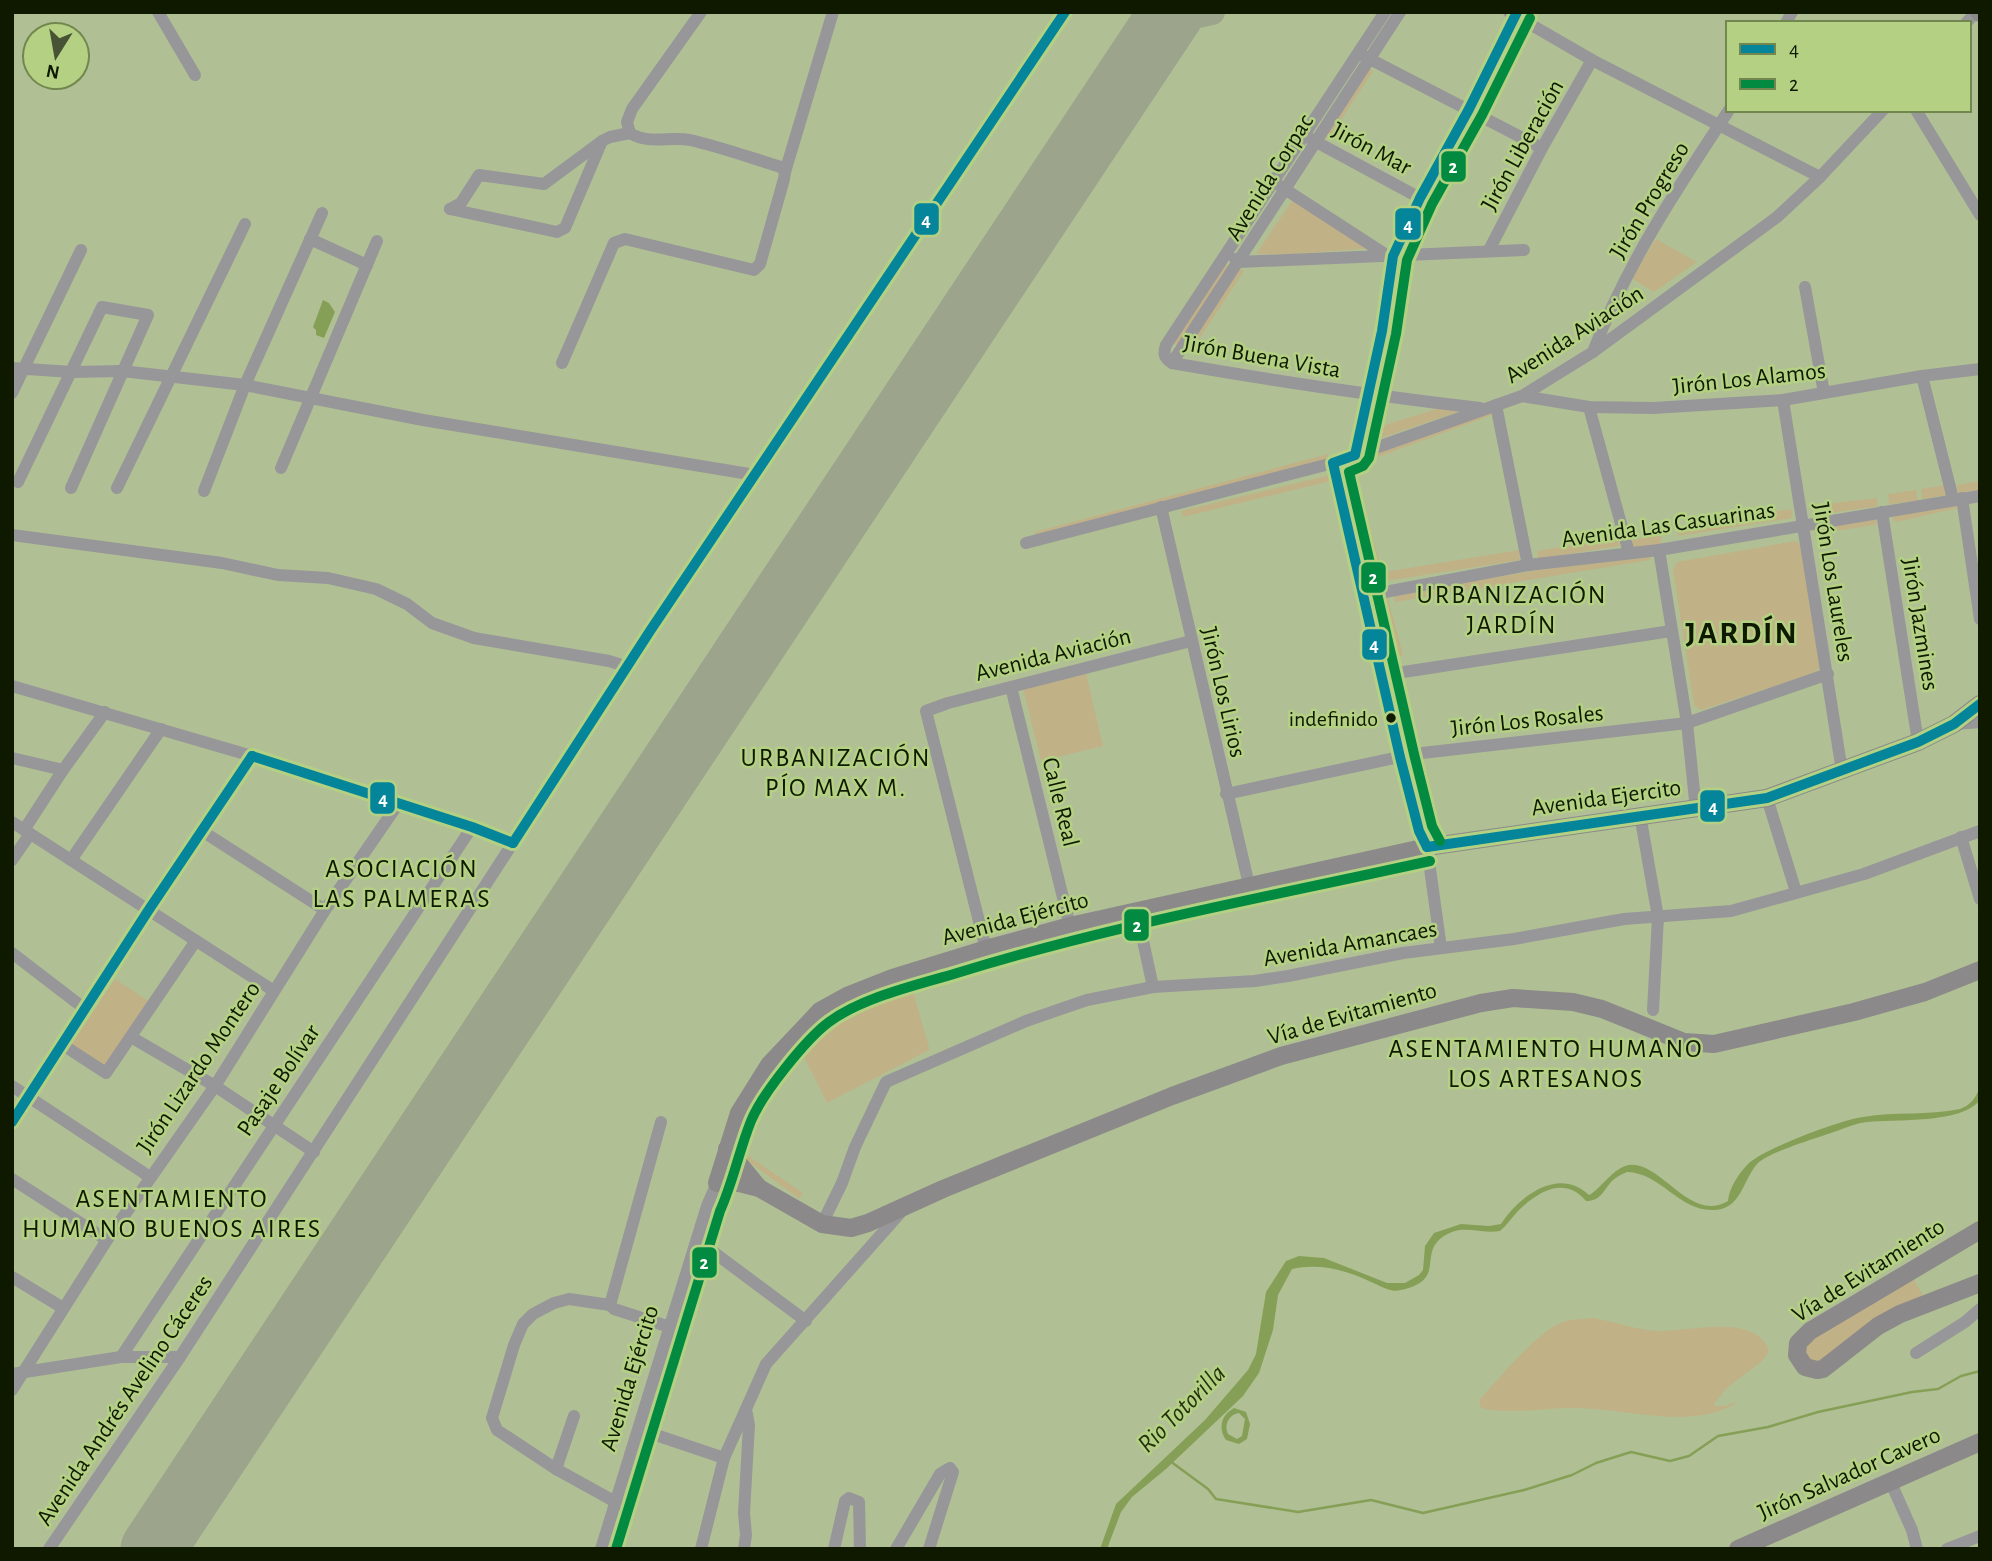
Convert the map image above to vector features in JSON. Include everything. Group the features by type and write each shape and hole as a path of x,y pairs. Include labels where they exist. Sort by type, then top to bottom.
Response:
{"highway":[{"name":"Avenida Ejercito","path":"1427,847 1767,798 1918,742 1954,724 1980,704"},
{"name":"Avenida Ejército","path":"717,1183 739,1114 769,1066 820,1011 849,995 892,978 986,948 1070,926 1427,847"},
{"name":"Vía de Evitamiento","path":"717,1183 739,1183 759,1188 822,1224 851,1228 1172,1096 1281,1056 1481,1003 1513,998 1573,1002 1602,1009 1684,1042 1714,1044 1854,1012 1926,992 1980,970"},
{"name":"Vía de Evitamiento","path":"727,1149 759,1188"},
{"name":"Vía de Evitamiento","path":"1980,1230 1810,1331 1798,1343 1797,1355 1800,1363 1809,1369 1823,1369 1878,1326 1900,1314 1980,1283"},
{"name":"Jirón Salvador Cavero","path":"1893,1487 1980,1442"},
{"name":"Jirón Salvador Cavero","path":"1738,1549 1794,1530 1980,1453"},
{"name":"Jirón Salvador Cavero","path":"1760,1549 1794,1530"}],"street":[{"path":"158,12 195,75"},
{"path":"630,133 627,122 632,109 701,12"},
{"path":"562,363 614,243 625,239 754,270 760,264 833,12"},
{"name":"Avenida Andrés Avelino Cáceres","path":"49,1549 180,1357 628,667 1065,12"},
{"name":"Avenida Corpac","path":"1364,56 1385,12"},
{"name":"Avenida Corpac","path":"1168,358 1166,345 1227,254 1279,185 1364,56 1400,12"},
{"path":"1441,948 1427,847 1430,829 1407,755 1387,675 1344,459 1368,396 1382,331 1391,256 1469,109 1514,13 1592,60 1820,177"},
{"path":"1364,56 1542,148"},
{"name":"Jirón Liberación","path":"1489,250 1592,60"},
{"name":"Jirón Progreso","path":"1593,352 1609,309 1658,220 1728,112"},
{"name":"Avenida Aviación","path":"1026,543 1344,459 1522,396 1593,352 1777,217 1820,177 1881,112"},
{"path":"1917,112 1980,215"},
{"path":"602,141 565,228 557,232 450,209 461,203 479,175 544,184 602,141 630,133 648,140 687,139 781,167 785,172"},
{"name":"Jirón Mar","path":"1310,139 1420,198"},
{"path":"1279,185 1391,256"},
{"name":"Avenida Corpac","path":"1168,358 1239,262 1279,185"},
{"path":"204,491 245,386 322,213"},
{"path":"117,488 245,224"},
{"path":"310,239 367,265"},
{"path":"281,468 377,241"},
{"path":"12,393 18,369 81,250"},
{"path":"1227,254 1239,262 1524,250"},
{"path":"1805,287 1824,393"},
{"path":"18,482 102,307 148,315 71,488"},
{"name":"Jirón Buena Vista","path":"1168,358 1368,396 1490,407"},
{"path":"18,369 122,371 170,375 755,475"},
{"name":"Jirón Los Alamos","path":"1522,396 1589,407 1653,408 1783,400 1922,376 1980,369"},
{"path":"1922,376 1958,498 1980,619"},
{"name":"Jirón Los Laureles","path":"1783,400 1842,771"},
{"path":"1490,407 1528,565"},
{"path":"1589,407 1629,553"},
{"name":"Avenida Las Casuarinas","path":"1369,594 1528,565 1658,550 1980,496"},
{"name":"Jirón Los Lirios","path":"1161,507 1249,885"},
{"name":"Jirón Jazmines","path":"1882,512 1918,742"},
{"path":"12,535 222,563 278,575 328,578 376,589 407,604 432,623 474,638 609,661 628,667"},
{"path":"1658,550 1687,723 1696,810"},
{"path":"1387,675 1671,631"},
{"name":"Avenida Aviación","path":"986,948 926,711 948,703 1191,641"},
{"name":"Jirón Los Rosales","path":"1226,794 1407,755 1687,723 1828,674"},
{"path":"12,686 252,756 472,827 513,843"},
{"name":"Calle Real","path":"1011,687 1070,926"},
{"path":"12,860 63,770 105,712"},
{"path":"1954,724 1980,722"},
{"path":"71,860 161,729"},
{"path":"12,1122 252,756"},
{"path":"12,758 63,770"},
{"path":"1767,798 1796,892"},
{"name":"Jirón Lizardo Montero","path":"12,1390 18,1373 215,1086 325,910 398,804"},
{"path":"1640,815 1658,917 1653,1010"},
{"path":"12,822 274,992"},
{"name":"Pasaje Bolívar","path":"121,1357 472,827"},
{"path":"202,831 325,910"},
{"name":"Avenida Amancaes","path":"822,1224 886,1082 1026,1021 1087,1000 1153,987 1255,981 1403,953 1514,939 1625,919 1731,911 1864,874 1980,831"},
{"path":"1961,837 1980,899"},
{"path":"1137,913 1153,987"},
{"path":"63,1045 106,1073 195,942"},
{"path":"12,953 85,1009"},
{"path":"131,1037 215,1086 314,1152"},
{"path":"12,1086 150,1177"},
{"path":"610,1305 661,1122"},
{"path":"12,1179 107,1240"},
{"name":"Avenida Ejército","path":"601,1549 705,1245 718,1200 717,1183"},
{"name":"Avenida Ejército","path":"616,1549 712,1191 717,1183"},
{"path":"701,1549 724,1458 766,1364 904,1208"},
{"path":"705,1245 806,1321"},
{"path":"12,1277 63,1308"},
{"path":"627,1509 556,1469 497,1430 492,1418 506,1367 523,1324 533,1314 554,1303 569,1299 610,1305 614,1309 675,1329"},
{"path":"1916,1353 1965,1322 1980,1309"},
{"path":"12,1365 18,1373 121,1357 180,1357"},
{"path":"744,1549 749,1425 746,1409"},
{"path":"556,1469 574,1416"},
{"path":"649,1433 724,1458"},
{"path":"896,1549 940,1474 950,1468 953,1472 929,1549"},
{"path":"1893,1487 1917,1549"},
{"path":"834,1549 845,1501 849,1498 859,1502 860,1549"},
{"path":"1947,1549 1980,1536"}],"shaded area":[{"path":"1369,68 1373,71 1329,138 1326,138 1325,135"},
{"path":"1294,198 1377,248 1256,254"},
{"path":"1656,239 1697,262 1654,292 1631,278"},
{"path":"1226,264 1230,267 1178,345 1174,344 1172,341"},
{"path":"1238,267 1244,271 1191,351 1187,350"},
{"path":"323,300 329,303 335,312 324,338 316,335 313,327"},
{"path":"1443,407 1466,409 1372,441 1369,430"},
{"path":"1488,412 1492,415 1367,461 1365,455"},
{"path":"1328,454 1330,460 1034,537 1035,532"},
{"path":"1353,465 1382,570 1377,582 1350,472"},
{"path":"1338,473 1339,479 1183,517 1181,511"},
{"path":"1980,481 1980,490 1958,493 1957,485"},
{"path":"1947,485 1949,495 1922,499 1921,489"},
{"path":"1916,490 1918,501 1889,504 1888,494"},
{"path":"1877,498 1878,506 1817,515 1813,513 1812,507 1817,505"},
{"path":"1956,504 1958,508 1896,522 1892,519 1893,516"},
{"path":"1791,509 1793,518 1678,536 1677,527"},
{"path":"1876,517 1875,525 1815,534 1814,529"},
{"path":"1660,534 1662,544 1631,551 1629,541"},
{"path":"1618,538 1619,546 1538,559 1537,551"},
{"path":"1795,541 1802,546 1820,665 1816,673 1701,710 1694,705 1673,570 1677,562"},
{"path":"1519,550 1520,560 1386,581 1382,578 1385,572"},
{"path":"1649,552 1650,560 1395,602 1394,594"},
{"path":"1387,595 1403,655 1396,657 1380,597"},
{"path":"1086,673 1103,746 1041,761 1023,688"},
{"path":"115,979 150,1002 105,1068 71,1044"},
{"path":"910,981 930,1051 827,1103 799,1047 830,1017"},
{"path":"1980,1085 1980,1100 1959,1113 1928,1119 1860,1123 1773,1154 1758,1163 1736,1200 1723,1209 1701,1209 1690,1205 1650,1178 1627,1172 1614,1180 1595,1199 1586,1201 1569,1189 1552,1189 1527,1203 1500,1231 1452,1232 1440,1239 1434,1247 1425,1279 1401,1290 1389,1290 1352,1274 1332,1269 1292,1269 1278,1295 1273,1330 1259,1373 1243,1396 1166,1469 1132,1497 1121,1512 1107,1549 1100,1549 1116,1504 1205,1420 1248,1370 1256,1354 1266,1292 1286,1261 1299,1256 1324,1258 1387,1283 1405,1283 1423,1270 1425,1246 1434,1233 1461,1224 1501,1224 1529,1195 1553,1184 1565,1183 1589,1195 1625,1166 1637,1165 1650,1170 1687,1198 1714,1206 1728,1201 1735,1181 1748,1164 1785,1143 1863,1117 1960,1109 1973,1100"},
{"path":"744,1153 803,1193 800,1199 738,1154"},
{"path":"1913,1278 1925,1299 1825,1360 1812,1363 1804,1352 1810,1343 1853,1312"},
{"path":"1593,1318 1657,1331 1736,1328 1762,1339 1769,1351 1762,1361 1727,1388 1714,1404 1725,1406 1736,1402 1734,1405 1696,1416 1655,1416 1593,1409 1515,1411 1481,1408 1479,1400 1540,1336 1564,1322"},
{"path":"1234,1408 1246,1412 1250,1424 1247,1439 1239,1444 1226,1440 1222,1431 1224,1418","holes":["1239,1413 1245,1419 1242,1436 1237,1439 1228,1434 1227,1424 1232,1416"]}],"waterway":[{"path":"1170,1461 1208,1489 1216,1499 1298,1512 1371,1500 1423,1513 1524,1490 1631,1452 1670,1461 1689,1456 1718,1436 1768,1427 1818,1412 1938,1389 1961,1376 1980,1371"}],"taxiway":[{"path":"1161,30 1184,18 1212,12"}],"runway":[{"path":"153,1549 1172,12"}],"transit line":[{"name":"4","path":"513,843 650,631 1065,12"},
{"name":"4","path":"1355,455 1382,331 1393,256 1420,198 1469,109 1517,12"},
{"name":"2","path":"1440,841 1432,826 1414,754 1349,472 1363,466 1369,458 1396,334 1407,260 1432,204 1482,115 1530,18"},
{"name":"4","path":"1355,455 1333,463 1400,757 1419,831 1427,847"},
{"name":"4","path":"1427,847 1767,798 1918,742 1954,724 1980,704"},
{"name":"4","path":"252,756 472,827 513,843"},
{"name":"4","path":"12,1122 252,756"},
{"name":"2","path":"616,1549 720,1211 751,1121 774,1082 819,1030 858,1005 908,987 1015,956 1192,912 1430,861"}],"place":[{"name":"indefinido","path":"1391,718"}],"district":[{"name":"URBANIZACIÓN JARDÍN","path":"1512,609"},
{"name":"JARDÍN","path":"1742,632"},
{"name":"URBANIZACIÓN PÍO MAX M.","path":"836,772"},
{"name":"ASOCIACIÓN LAS PALMERAS","path":"402,883"},
{"name":"ASENTAMIENTO HUMANO LOS ARTESANOS","path":"1546,1063"},
{"name":"ASENTAMIENTO HUMANO BUENOS AIRES","path":"172,1213"}],"water label":[{"name":"Rio Totorilla","path":"1181,1408"}]}
